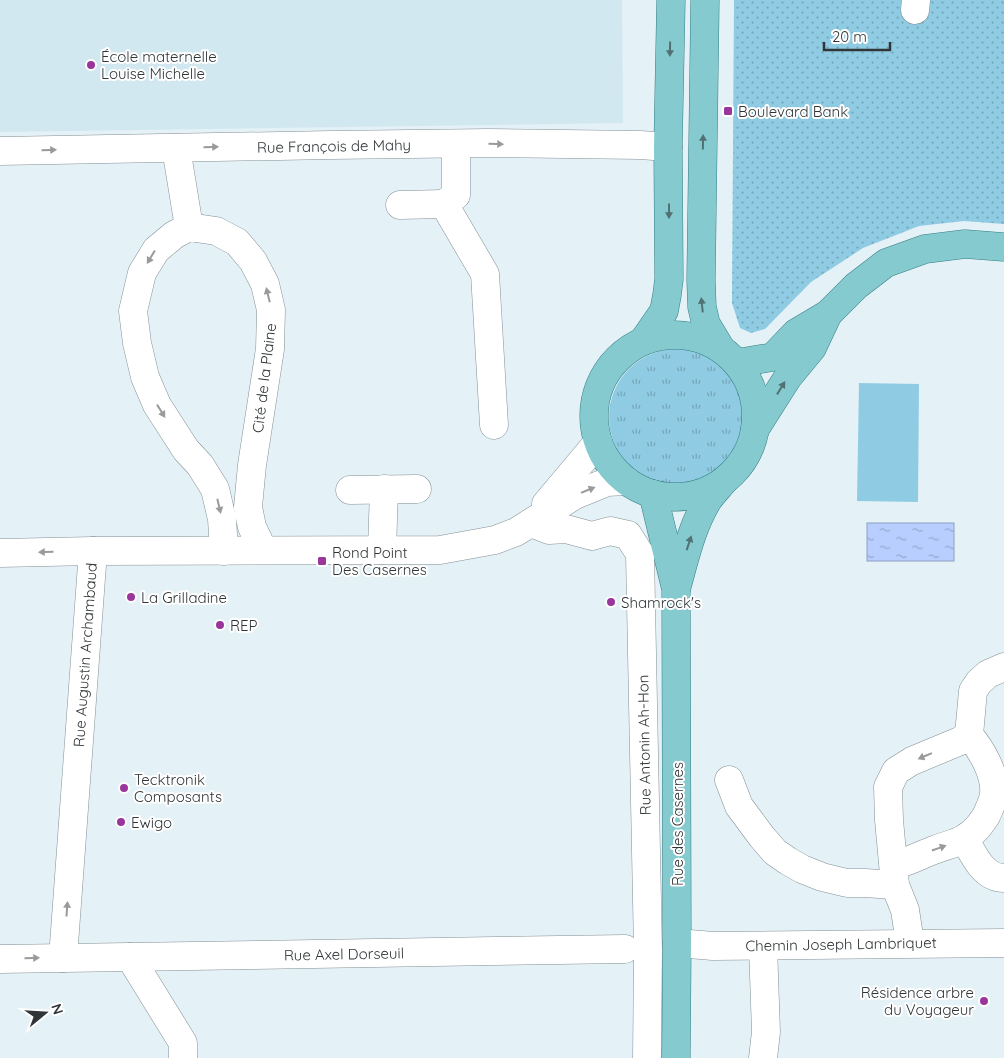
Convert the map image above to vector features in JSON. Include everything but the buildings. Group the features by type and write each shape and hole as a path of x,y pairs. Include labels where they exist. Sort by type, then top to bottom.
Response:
{"main road":[{"path":"644,340 664,310 669,279 668,147 671,0"},
{"path":"676,590 689,541 708,500 738,468 749,449 755,429 756,405 749,382 706,324 702,307 704,0"},
{"path":"723,482 702,493 678,497 653,494 639,489 626,481 610,464 598,442 594,422 595,402 601,382 612,364 627,350 644,340 664,335 684,334 703,339 729,356 773,357 796,333 828,314 856,286 886,263 925,249 965,244 1004,248"},
{"path":"755,429 788,377 812,348 828,314"},
{"path":"653,494 676,590"},
{"name":"Rue des Casernes","path":"676,590 676,1058"}],"street":[{"name":"Rue François de Mahy","path":"0,151 456,144 640,145 668,147"},
{"path":"400,205 444,204 456,195 456,144"},
{"path":"176,148 189,227 174,235 156,250 142,273 134,311 137,342 145,377 158,405 186,450 200,465 215,489 222,519 224,551"},
{"path":"444,204 484,274 494,425"},
{"name":"Cité de la Plaine","path":"189,227 216,231 237,242 253,261 265,284 271,310 270,348 252,465 248,507 252,527 263,550"},
{"name":"Rue Augustin Archambaud","path":"531,523 598,442"},
{"path":"200,465 218,471 234,472 252,465"},
{"name":"Rue Augustin Archambaud","path":"63,958 93,551 440,550 495,540 516,532 575,495 607,482 626,481"},
{"path":"382,550 384,489"},
{"path":"350,490 416,489"},
{"name":"Rue Antonin Ah-Hon","path":"531,523 549,530 566,529 592,536 610,531 628,535 640,554 648,950 647,1058"},
{"path":"0,552 93,551"},
{"path":"729,780 739,806 775,852 788,861 822,877 847,883 865,883 894,875 904,863 964,839 976,831 984,820 994,793 992,776 987,763 969,735 973,691 988,674 1004,667"},
{"path":"910,944 905,910 894,875 888,787 896,772 912,761 960,741 969,735"},
{"path":"964,839 980,865 990,874 1004,878"},
{"name":"Chemin Joseph Lambriquet","path":"677,943 713,946 1004,943"},
{"path":"763,946 766,1032 763,1058"},
{"name":"Rue Axel Dorseuil","path":"63,958 625,950"},
{"path":"130,957 183,1043 183,1058"},
{"path":"0,959 63,958"}],"shaded area":[{"path":"0,0 622,0 623,123 0,132"}],"green space":[{"path":"734,0 1004,0 1004,224 964,221 919,226 863,248 811,282 765,329 751,333 740,328 732,303"},
{"path":"677,349 703,354 715,360 725,369 734,379 740,391 745,417 740,443 734,455 725,465 715,474 703,480 677,485 651,480 639,474 629,465 620,455 614,443 609,417 614,391 620,379 629,369 639,360 651,354"},
{"path":"859,383 919,384 918,502 857,501"}],"water":[{"path":"867,523 954,523 954,561 867,561"}],"place":[{"name":"École maternelle Louise Michelle","path":"91,65"},
{"name":"Boulevard Bank","path":"728,111"},
{"name":"Rond Point Des Casernes","path":"322,561"},
{"name":"La Grilladine","path":"131,597"},
{"name":"Shamrock's","path":"611,602"},
{"name":"REP","path":"220,625"},
{"name":"Tecktronik Composants","path":"124,788"},
{"name":"Ewigo","path":"121,822"},
{"name":"Résidence arbre du Voyageur","path":"984,1001"}]}
